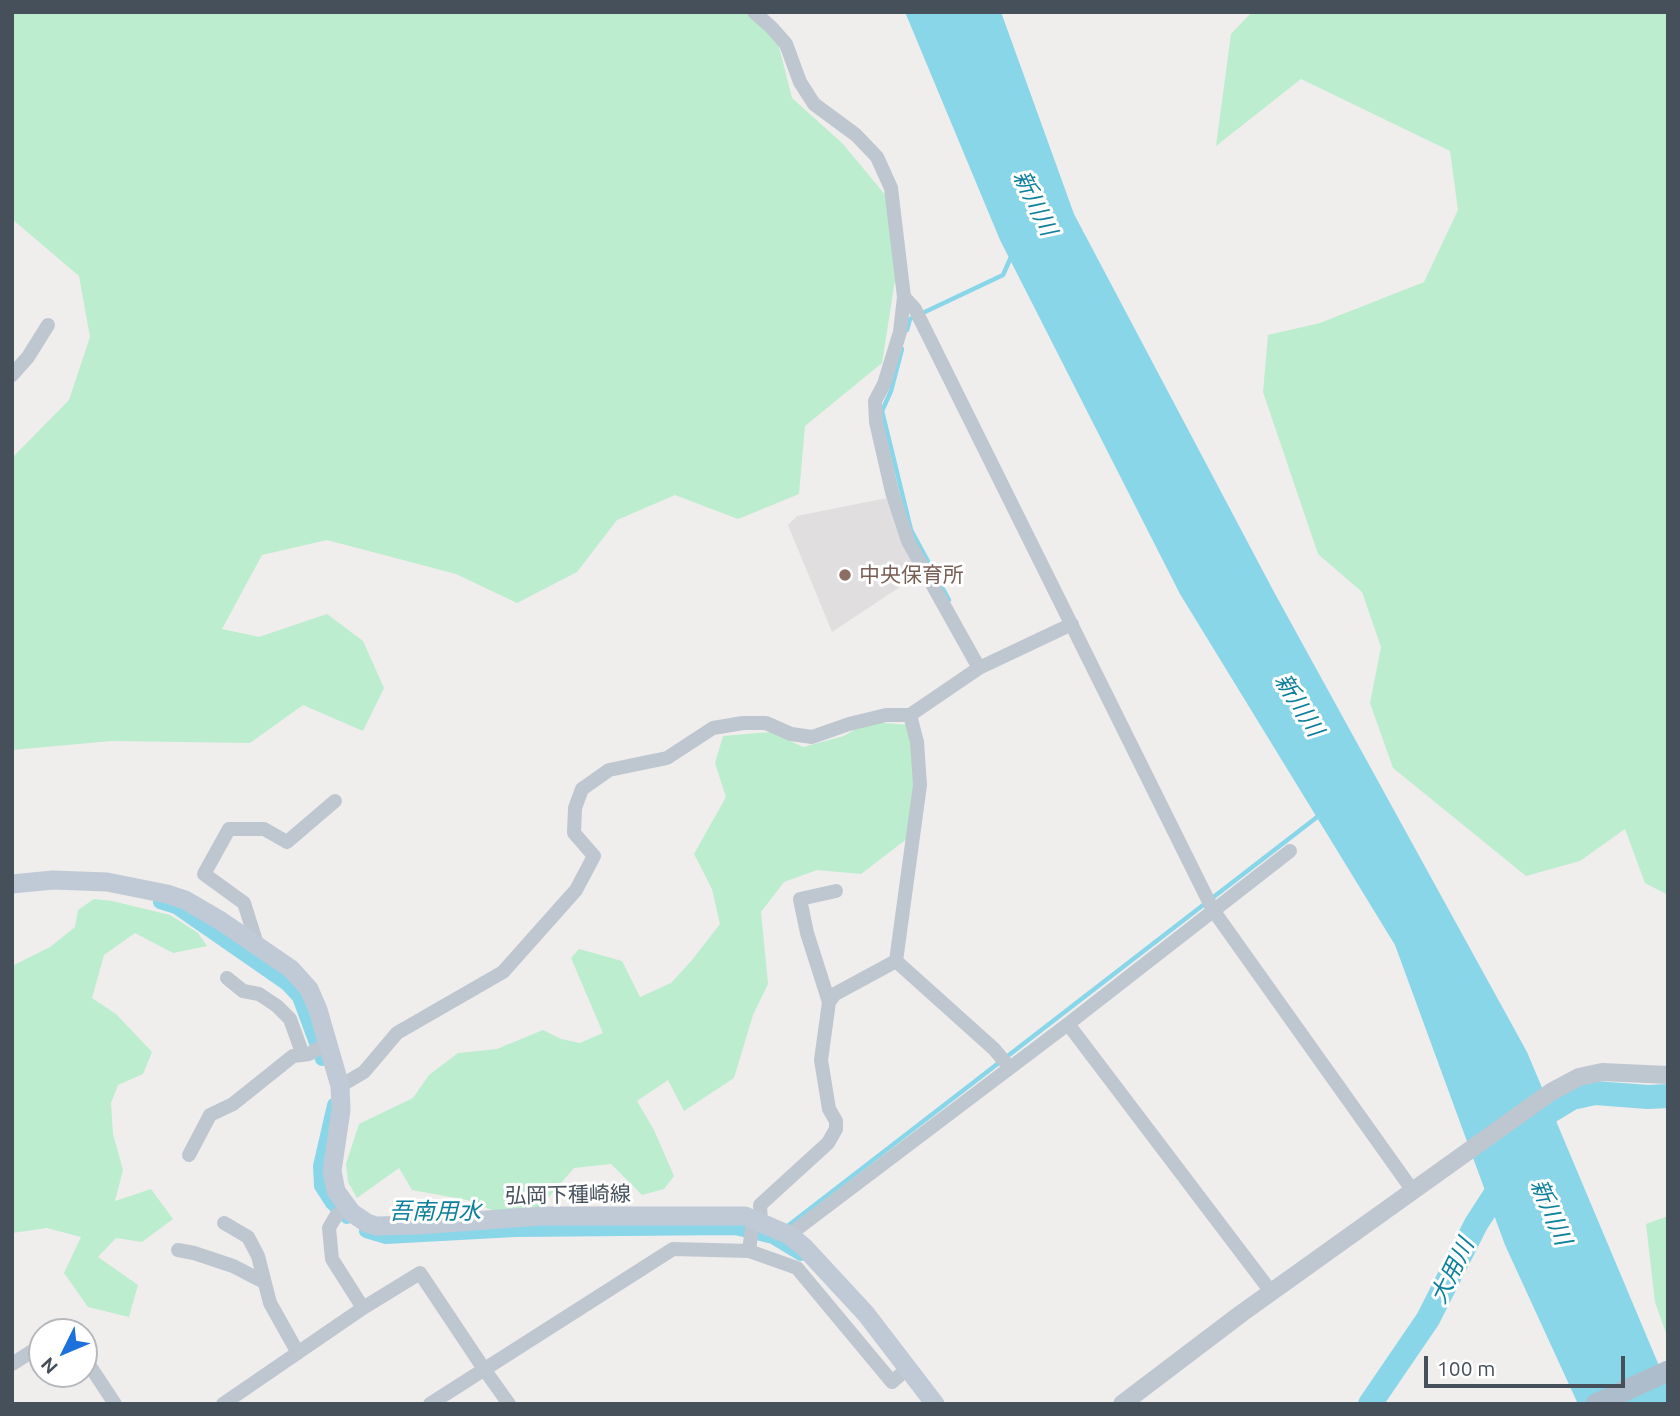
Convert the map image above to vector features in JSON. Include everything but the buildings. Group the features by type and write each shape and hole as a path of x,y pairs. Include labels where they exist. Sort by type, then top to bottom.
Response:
{"main road":[{"path":"12,884 53,880 107,882 185,900 257,944 291,969 309,989 316,1049 340,1086 341,1110 332,1171 341,1211"},
{"name":"弘岡下種崎線","path":"341,1211 367,1223 386,1226 541,1216 745,1216 789,1235 804,1247 866,1314 935,1404"},
{"path":"1596,1404 1668,1371"}],"street":[{"path":"754,12 786,44 800,82 814,104 856,135 877,157 891,188 905,297 900,332 884,384 875,401 876,422 892,492 908,541 979,668"},
{"path":"905,297 915,309 1213,910 1413,1191"},
{"path":"12,375 28,357 48,325"},
{"path":"340,1086 363,1072 397,1033 503,972 576,890 593,856 574,833 575,808 582,789 609,771 667,758 713,728 743,723 766,723 791,734 812,737 886,715 910,715 979,668 1072,624"},
{"path":"896,961 920,785 916,742 910,715"},
{"path":"257,944 244,903 204,874 229,829 264,830 287,842 335,801"},
{"path":"789,1235 1068,1024 1290,851"},
{"path":"749,1249 759,1224 760,1205 828,1143 836,1129 821,1060 829,1002 807,933 800,899 836,891"},
{"path":"829,1002 835,994 896,961"},
{"path":"896,961 994,1049 1010,1068"},
{"path":"189,1155 210,1115 233,1104 293,1056 316,1049 277,1006 260,994 243,991 228,978"},
{"path":"1068,1024 1272,1293"},
{"path":"1122,1404 1551,1091 1579,1077 1601,1072 1668,1075"},
{"path":"341,1211 329,1228 331,1259 363,1308"},
{"path":"223,1223 248,1237 258,1256 270,1303 298,1353"},
{"path":"430,1404 673,1249 749,1249 797,1268 892,1382 907,1369"},
{"path":"178,1250 233,1266 264,1282"},
{"path":"223,1404 363,1308 420,1273 509,1404"},
{"path":"12,1364 28,1354"},
{"path":"98,1378 115,1404"}],"shaded area":[{"path":"887,498 918,575 832,632 788,525 797,516"}],"green space":[{"path":"12,12 748,12 776,35 792,98 843,144 887,197 896,274 882,363 805,426 799,494 738,519 675,495 617,520 577,572 517,603 456,574 327,540 262,555 222,629 259,637 327,614 363,641 384,688 363,731 303,705 250,743 111,741 12,750 12,458 69,400 90,337 79,276 12,219"},
{"path":"1252,12 1668,12 1668,895 1645,883 1625,829 1580,861 1526,876 1393,768 1370,703 1381,647 1362,592 1318,554 1263,392 1268,335 1320,323 1424,282 1458,210 1450,151 1301,79 1216,146 1231,34"},
{"path":"868,722 910,725 916,750 914,809 908,838 861,874 817,870 784,882 761,912 768,984 753,1015 734,1078 684,1111 668,1080 637,1101 654,1130 674,1176 664,1189 642,1195 611,1164 574,1168 534,1214 494,1211 467,1200 412,1190 399,1168 357,1198 348,1182 346,1164 359,1124 413,1098 429,1075 458,1053 497,1049 543,1030 561,1039 580,1043 603,1033 571,958 579,949 622,961 640,997 671,983 692,960 720,924 712,889 694,854 726,797 715,763 723,736 771,732 803,747 844,736"},
{"path":"94,899 170,915 198,933 207,946 173,953 135,933 104,955 92,998 116,1014 152,1052 143,1074 118,1085 111,1103 113,1134 123,1170 115,1201 151,1189 173,1219 142,1242 116,1238 98,1257 138,1285 129,1317 88,1307 64,1273 81,1237 47,1228 12,1233 12,966 50,947 75,927 78,910"},
{"path":"1668,1216 1668,1339 1655,1302 1646,1224"}],"water":[{"name":"新川川","path":"905,12 1001,12 1074,214 1274,592 1527,1052 1668,1387 1668,1404 1578,1404 1505,1245 1395,945 1180,594 1000,240"}],"waterway":[{"path":"907,330 910,319 1003,275 1011,257"},
{"path":"902,349 891,391 882,411 911,530 949,600"},
{"path":"785,1228 1321,814"},
{"name":"吾南用水","path":"160,902 176,907 287,984 299,997 322,1059"},
{"path":"1524,1127 1572,1098 1595,1093 1668,1096"},
{"name":"吾南用水","path":"334,1105 320,1166 321,1186 332,1203 347,1217"},
{"name":"大用川","path":"1370,1404 1428,1319 1476,1224 1507,1176"},
{"name":"吾南用水","path":"366,1231 386,1237 515,1230 735,1228 773,1237 801,1254"}],"place":[{"name":"中央保育所","path":"845,575"}]}
